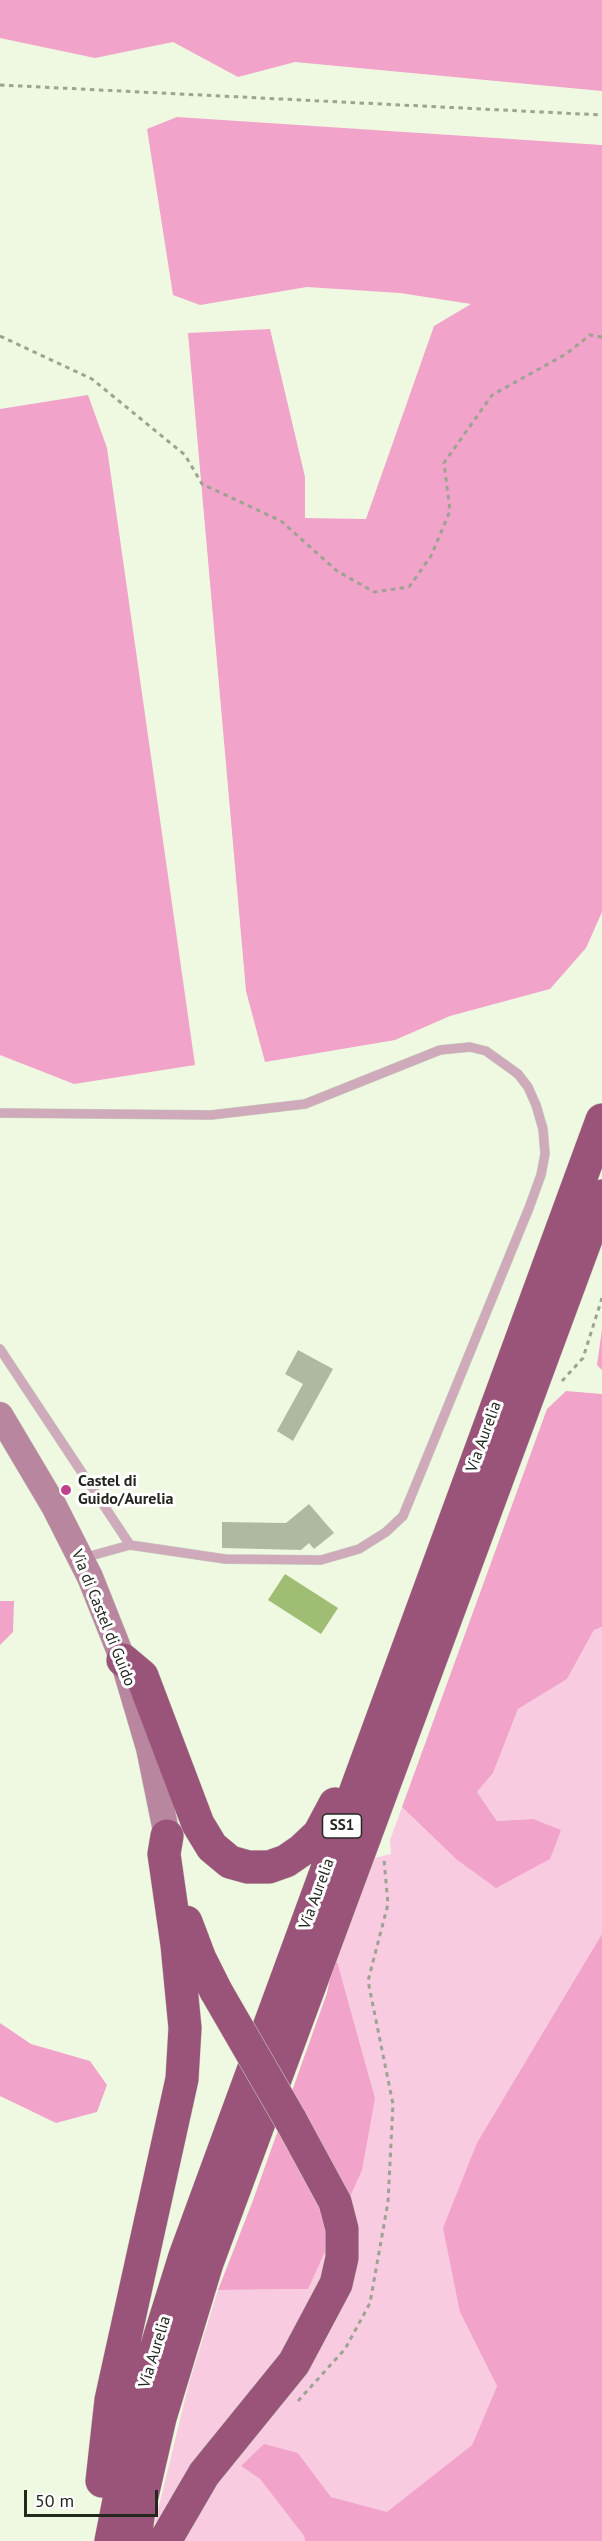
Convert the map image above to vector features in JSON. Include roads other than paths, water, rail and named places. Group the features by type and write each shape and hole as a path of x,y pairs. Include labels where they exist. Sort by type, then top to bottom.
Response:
{"highway":[{"name":"Via Aurelia","path":"111,2541 136,2413 185,2256 602,1120"},
{"name":"Via Aurelia","path":"135,2541 139,2509 160,2418 207,2263 602,1196"},
{"path":"123,1660 142,1676 198,1824 212,1847 230,1862 249,1867 269,1867 294,1855 319,1834 331,1815 471,1440 490,1420"},
{"path":"165,2541 204,2474 294,2363 336,2284 342,2258 342,2229 335,2202 200,1959 186,1922 175,1855 167,1836"},
{"path":"96,2541 111,2400 183,2079 185,2028 177,1945 164,1854 167,1836"}],"street":[{"name":"Via di Castel di Guido","path":"0,1416 54,1506 81,1558 123,1660 149,1748 167,1836"}],"lane":[{"path":"0,1113 211,1115 305,1104 415,1059 457,1047 486,1051 506,1063 523,1080 536,1105 543,1129 545,1154 541,1175 403,1516 386,1533 359,1549 321,1560 225,1559 130,1545 81,1558"},
{"path":"0,1349 130,1545"}],"place":[{"name":"Castel di Guido/Aurelia","path":"66,1490"}]}
